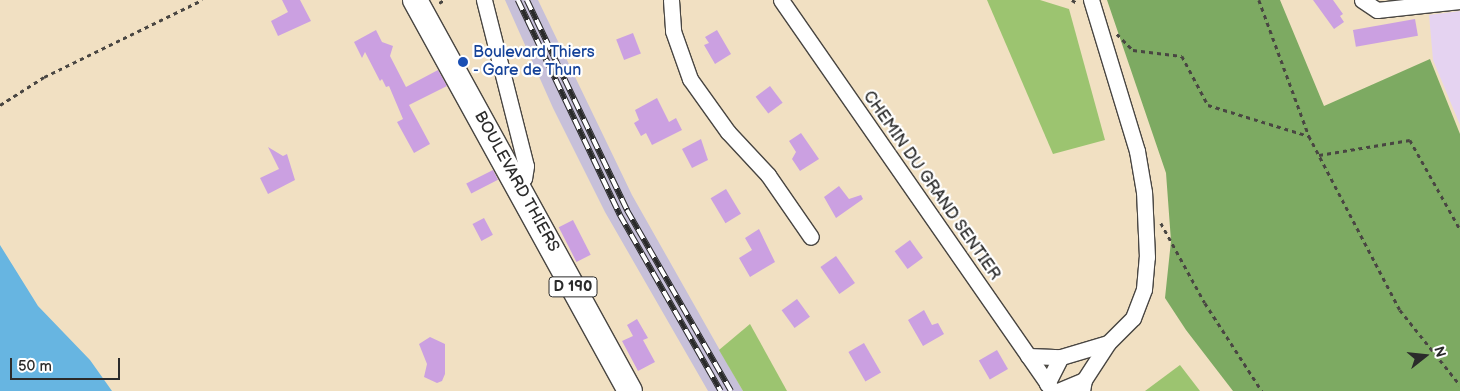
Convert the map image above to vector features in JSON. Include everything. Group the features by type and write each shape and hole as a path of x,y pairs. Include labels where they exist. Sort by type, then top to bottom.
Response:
{"main road":[{"name":"BOULEVARD THIERS","path":"415,0 630,391"}],"street":[{"path":"484,0 526,166 524,178 516,183"},
{"path":"671,0 673,31 690,79 728,132 768,175 810,237"},
{"name":"CHEMIN DU GRAND SENTIER","path":"781,0 1028,356 1053,389"},
{"path":"1362,0 1377,10 1460,1"},
{"path":"1061,357 1053,389 1083,385 1108,343 1133,318 1144,289 1147,257 1144,192 1136,151 1094,6"},
{"path":"1028,356 1061,357 1108,343"}],"path":[{"path":"0,105 44,77 202,0"},
{"path":"1260,0 1309,136 1400,310 1460,385"},
{"path":"1094,6 1133,50 1182,56 1208,105 1309,136"},
{"path":"1319,155 1410,140 1460,229"},
{"path":"1158,218 1205,303 1262,391"}],"shaded area":[{"path":"505,0 538,0 632,195 743,391 708,391 605,212 553,108"},
{"path":"1460,11 1460,125 1433,60 1429,15"}],"green space":[{"path":"987,0 1040,0 1069,9 1105,140 1053,154"},
{"path":"1107,0 1280,0 1324,106 1430,59 1460,134 1460,391 1233,391 1186,330 1165,298 1171,241 1166,173"},
{"path":"750,324 787,391 743,391 719,350"},
{"path":"1180,365 1200,391 1145,391"}],"water":[{"path":"0,245 38,306 90,360 112,391 0,391"}],"building":[{"path":"282,0 300,0 311,21 278,36 271,21 288,12"},
{"path":"1313,0 1333,0 1343,14 1340,16 1344,22 1334,29"},
{"path":"1415,19 1418,36 1356,47 1353,30"},
{"path":"376,30 382,42 393,46 390,56 406,87 438,70 447,86 409,105 430,144 414,153 397,122 403,119 389,86 386,87 382,79 380,81 365,52 362,58 354,42"},
{"path":"717,30 731,54 715,64 704,45 709,43 705,37"},
{"path":"633,33 641,54 624,60 616,39"},
{"path":"770,86 783,103 768,114 756,97"},
{"path":"657,98 669,122 676,118 682,130 652,145 646,133 641,136 634,123 639,120 635,110"},
{"path":"801,133 819,159 800,171 792,159 796,152 789,141"},
{"path":"701,139 708,160 692,168 682,149"},
{"path":"268,147 283,156 287,154 295,180 268,194 260,178 279,169"},
{"path":"493,170 498,180 471,193 466,184"},
{"path":"839,186 849,199 861,195 863,199 836,218 824,197"},
{"path":"726,189 741,214 726,223 711,198"},
{"path":"484,218 493,235 481,241 473,224"},
{"path":"573,220 591,255 576,262 559,227"},
{"path":"759,229 775,262 750,277 739,258 752,250 745,238"},
{"path":"910,240 923,258 908,269 895,251"},
{"path":"836,256 855,283 839,294 820,267"},
{"path":"797,299 810,317 795,328 782,310"},
{"path":"924,310 932,325 938,323 944,334 923,346 908,320"},
{"path":"637,319 648,338 643,340 655,362 638,371 622,341 633,336 627,325"},
{"path":"430,337 445,344 445,374 442,381 437,383 424,377 427,364 419,344"},
{"path":"864,343 881,372 865,381 848,352"},
{"path":"997,350 1008,369 990,380 979,361"}],"railway":[{"path":"518,0 620,215 721,391"},
{"path":"527,0 627,210 731,391"}],"place":[{"name":"Boulevard Thiers - Gare de Thun","path":"463,62"}]}
